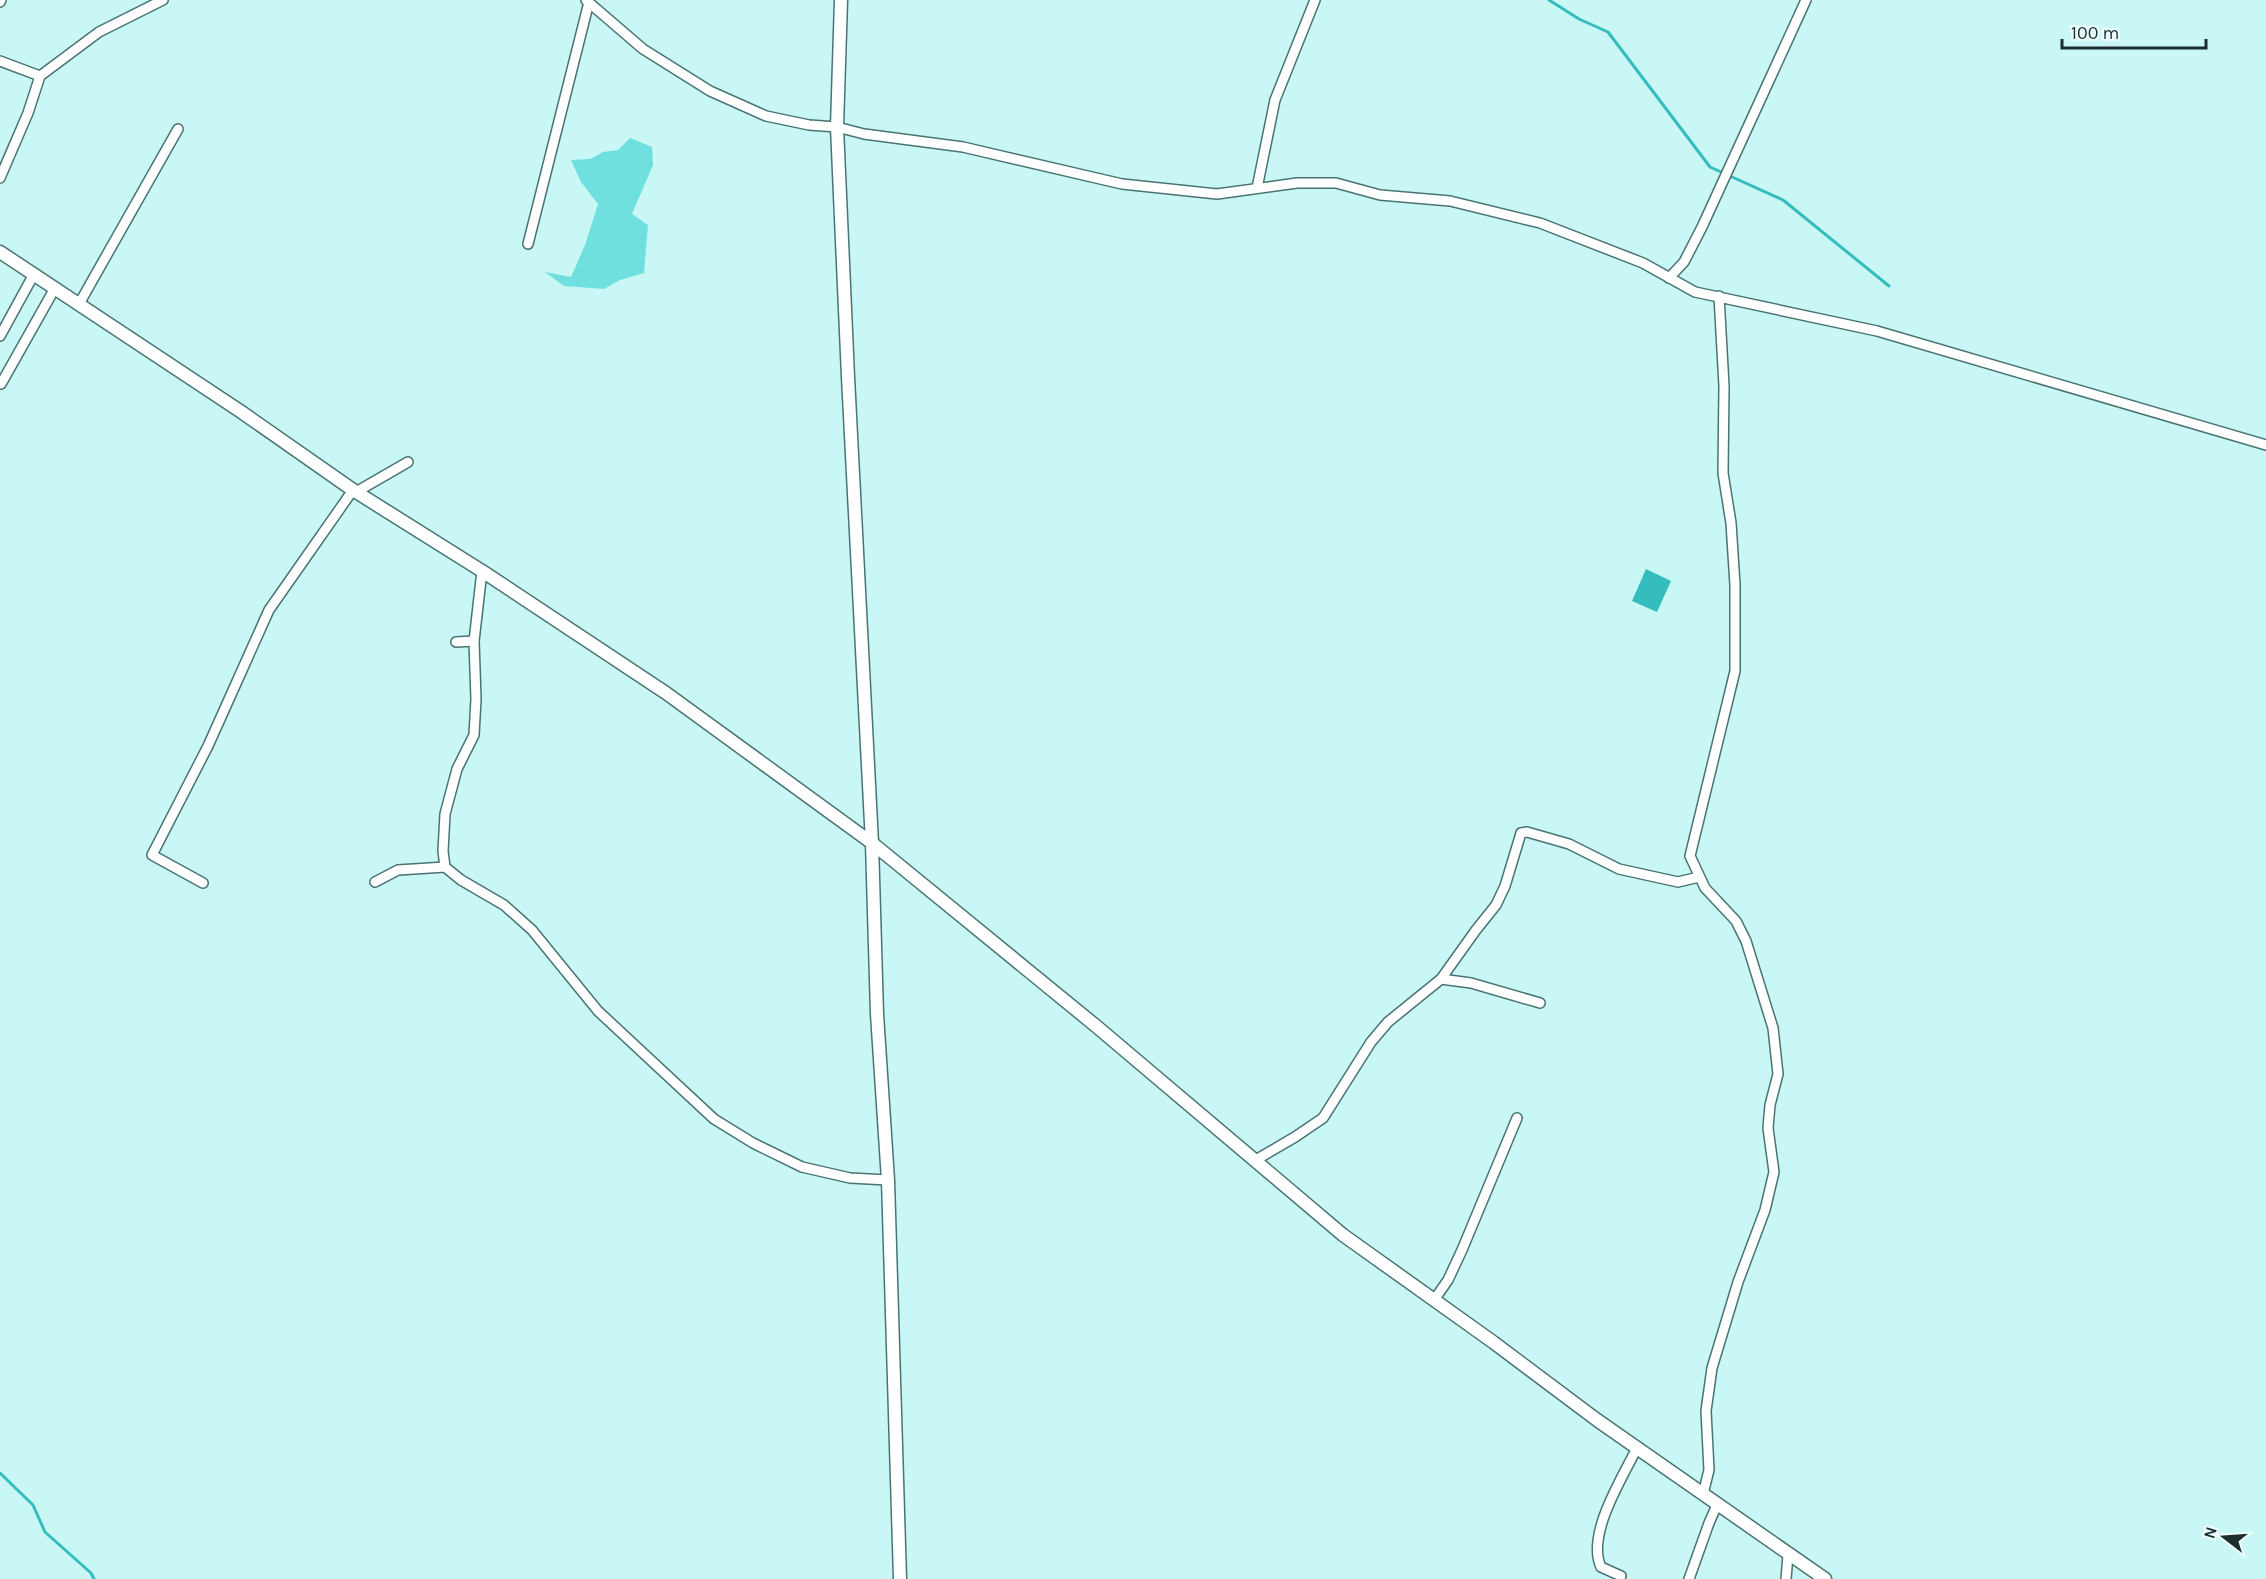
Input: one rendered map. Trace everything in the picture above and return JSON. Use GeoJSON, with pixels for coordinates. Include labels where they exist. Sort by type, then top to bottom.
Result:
{"type":"FeatureCollection","features":[{"type":"Feature","properties":{"kind":"street"},"geometry":{"type":"LineString","coordinates":[[0,178],[28,113],[40,76],[99,32],[164,0]]}},
{"type":"Feature","properties":{"kind":"street"},"geometry":{"type":"LineString","coordinates":[[841,0],[837,127],[872,843],[877,1014],[888,1180],[900,1579]]}},
{"type":"Feature","properties":{"kind":"street"},"geometry":{"type":"LineString","coordinates":[[1257,188],[1275,100],[1315,0]]}},
{"type":"Feature","properties":{"kind":"street"},"geometry":{"type":"LineString","coordinates":[[1669,278],[1684,262],[1728,174],[1806,0]]}},
{"type":"Feature","properties":{"kind":"street"},"geometry":{"type":"LineString","coordinates":[[528,244],[588,1],[643,50],[710,91],[766,116],[809,125],[837,127],[864,134],[963,147],[1122,184],[1217,194],[1297,183],[1336,183],[1380,195],[1450,201],[1540,223],[1643,263],[1695,292],[1877,331],[2266,445]]}},
{"type":"Feature","properties":{"kind":"street"},"geometry":{"type":"LineString","coordinates":[[0,61],[40,76]]}},
{"type":"Feature","properties":{"kind":"street"},"geometry":{"type":"LineString","coordinates":[[79,304],[178,129]]}},
{"type":"Feature","properties":{"kind":"street"},"geometry":{"type":"LineString","coordinates":[[0,252],[240,411],[354,491],[482,571],[666,693],[872,843],[1096,1026],[1343,1235],[1637,1448],[1825,1579]]}},
{"type":"Feature","properties":{"kind":"street"},"geometry":{"type":"LineString","coordinates":[[0,336],[34,274]]}},
{"type":"Feature","properties":{"kind":"street"},"geometry":{"type":"LineString","coordinates":[[1,384],[55,288]]}},
{"type":"Feature","properties":{"kind":"street"},"geometry":{"type":"LineString","coordinates":[[1703,1494],[1709,1470],[1706,1411],[1712,1368],[1738,1282],[1766,1210],[1774,1172],[1768,1128],[1770,1105],[1778,1074],[1773,1028],[1746,941],[1736,921],[1705,888],[1690,856],[1735,671],[1733,554],[1731,523],[1723,473],[1724,386],[1719,296]]}},
{"type":"Feature","properties":{"kind":"street"},"geometry":{"type":"LineString","coordinates":[[203,883],[152,855],[208,746],[269,610],[354,491],[408,462]]}},
{"type":"Feature","properties":{"kind":"street"},"geometry":{"type":"LineString","coordinates":[[445,867],[443,851],[445,814],[457,769],[474,735],[474,641],[482,571]]}},
{"type":"Feature","properties":{"kind":"street"},"geometry":{"type":"LineString","coordinates":[[456,642],[474,641]]}},
{"type":"Feature","properties":{"kind":"street"},"geometry":{"type":"LineString","coordinates":[[1254,1161],[1323,1118],[1371,1042],[1388,1022],[1442,979],[1496,905],[1505,886],[1521,833],[1527,832],[1569,844],[1619,869],[1678,882],[1700,877]]}},
{"type":"Feature","properties":{"kind":"street"},"geometry":{"type":"LineString","coordinates":[[375,882],[398,870],[445,867],[461,880],[504,905],[532,930],[598,1011],[714,1119],[753,1143],[802,1167],[850,1178],[888,1180]]}},
{"type":"Feature","properties":{"kind":"street"},"geometry":{"type":"LineString","coordinates":[[1442,979],[1471,983],[1540,1003]]}},
{"type":"Feature","properties":{"kind":"street"},"geometry":{"type":"LineString","coordinates":[[1434,1300],[1448,1280],[1462,1250],[1517,1118]]}},
{"type":"Feature","properties":{"kind":"street"},"geometry":{"type":"LineString","coordinates":[[1621,1576],[1601,1567],[1596,1556],[1601,1523],[1637,1448]]}},
{"type":"Feature","properties":{"kind":"street"},"geometry":{"type":"LineString","coordinates":[[1689,1579],[1717,1505]]}},
{"type":"Feature","properties":{"kind":"street"},"geometry":{"type":"LineString","coordinates":[[1786,1579],[1788,1555]]}},
{"type":"Feature","properties":{"kind":"shaded area"},"geometry":{"type":"Polygon","coordinates":[[[630,138],[652,147],[653,165],[632,214],[648,225],[644,273],[620,280],[604,289],[564,286],[545,272],[571,277],[585,245],[598,204],[581,182],[571,160],[590,159],[603,152],[618,150],[630,138]]]}},
{"type":"Feature","properties":{"kind":"shaded area"},"geometry":{"type":"Polygon","coordinates":[[[1646,569],[1671,581],[1657,612],[1632,601],[1646,569]]]}},
{"type":"Feature","properties":{"kind":"waterway"},"geometry":{"type":"LineString","coordinates":[[1549,0],[1579,19],[1608,32],[1710,167],[1783,200],[1889,286]]}},
{"type":"Feature","properties":{"kind":"waterway"},"geometry":{"type":"LineString","coordinates":[[0,1473],[33,1505],[45,1532],[91,1573],[94,1579]]}}]}
